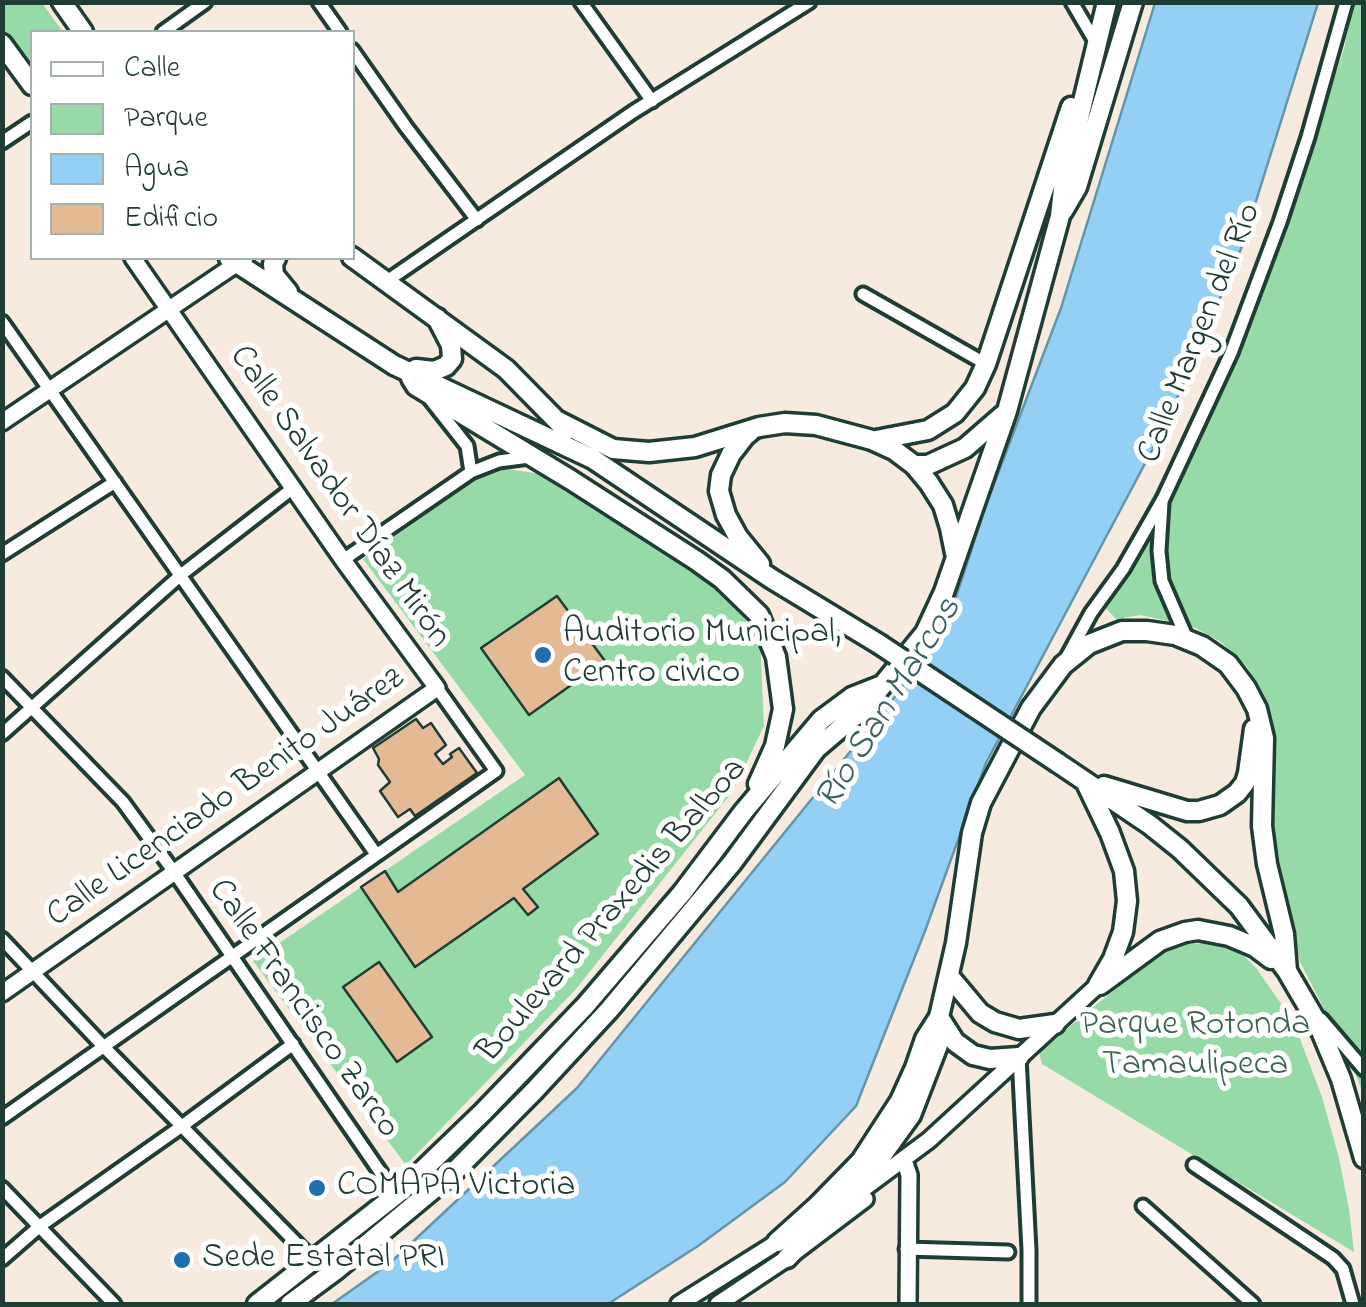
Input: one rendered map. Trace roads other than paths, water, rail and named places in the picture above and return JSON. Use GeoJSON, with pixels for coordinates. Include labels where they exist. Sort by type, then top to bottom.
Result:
{"type":"FeatureCollection","features":[{"type":"Feature","properties":{"kind":"main road"},"geometry":{"type":"LineString","coordinates":[[62,2],[83,30]]}},
{"type":"Feature","properties":{"kind":"main road","name":"Boulevard Praxedis Balboa"},"geometry":{"type":"LineString","coordinates":[[290,1304],[454,1172],[544,1080],[732,863],[816,749],[863,709],[925,634],[944,592],[1007,411],[1060,216],[1064,180],[1107,2]]}},
{"type":"Feature","properties":{"kind":"main road","name":"Boulevard Praxedis Balboa"},"geometry":{"type":"LineString","coordinates":[[1060,216],[1077,187],[1133,2]]}},
{"type":"Feature","properties":{"kind":"main road"},"geometry":{"type":"LineString","coordinates":[[2,44],[30,83]]}},
{"type":"Feature","properties":{"kind":"main road"},"geometry":{"type":"LineString","coordinates":[[872,440],[928,430],[956,413],[975,388],[1076,90],[1094,52]]}},
{"type":"Feature","properties":{"kind":"main road"},"geometry":{"type":"LineString","coordinates":[[238,260],[394,365],[589,457],[1150,825],[1239,906],[1287,971],[1307,1003],[1341,1078],[1362,1151]]}},
{"type":"Feature","properties":{"kind":"main road"},"geometry":{"type":"LineString","coordinates":[[275,260],[274,275],[294,301]]}},
{"type":"Feature","properties":{"kind":"main road"},"geometry":{"type":"LineString","coordinates":[[355,260],[506,369],[589,457]]}},
{"type":"Feature","properties":{"kind":"main road"},"geometry":{"type":"LineString","coordinates":[[411,372],[434,372],[452,358],[452,346],[437,318]]}},
{"type":"Feature","properties":{"kind":"main road"},"geometry":{"type":"LineString","coordinates":[[411,372],[416,386],[424,392],[709,570],[758,615],[776,658],[783,709],[776,746],[744,811]]}},
{"type":"Feature","properties":{"kind":"main road"},"geometry":{"type":"LineString","coordinates":[[914,465],[928,465],[965,448],[1007,411]]}},
{"type":"Feature","properties":{"kind":"main road"},"geometry":{"type":"LineString","coordinates":[[558,421],[613,449],[650,452],[695,447],[785,423],[816,425],[872,440],[914,465],[943,505],[956,559]]}},
{"type":"Feature","properties":{"kind":"main road"},"geometry":{"type":"LineString","coordinates":[[760,427],[745,436],[731,454],[721,475],[720,491],[726,516],[738,537],[772,579]]}},
{"type":"Feature","properties":{"kind":"main road"},"geometry":{"type":"LineString","coordinates":[[776,1250],[833,1210],[880,1158],[911,1115],[938,1045],[939,1017],[950,976],[972,833],[982,803],[1031,708],[1062,666],[1090,644],[1122,632],[1147,630],[1175,636],[1202,646],[1228,664],[1246,688],[1264,738],[1262,826],[1284,934],[1287,971]]}},
{"type":"Feature","properties":{"kind":"main road","name":"Boulevard Praxedis Balboa"},"geometry":{"type":"LineString","coordinates":[[257,1304],[396,1195],[483,1112],[585,1006],[682,894],[744,811],[821,720],[852,697],[885,684]]}},
{"type":"Feature","properties":{"kind":"main road"},"geometry":{"type":"LineString","coordinates":[[1084,780],[1188,811],[1200,812],[1220,805],[1245,783],[1256,709]]}},
{"type":"Feature","properties":{"kind":"main road"},"geometry":{"type":"LineString","coordinates":[[1084,780],[1124,870],[1127,901],[1123,932],[1098,986]]}},
{"type":"Feature","properties":{"kind":"main road"},"geometry":{"type":"LineString","coordinates":[[1098,986],[1160,941],[1198,930],[1246,942],[1287,971]]}},
{"type":"Feature","properties":{"kind":"main road"},"geometry":{"type":"LineString","coordinates":[[950,976],[980,1013],[995,1022],[1019,1029],[1056,1024]]}},
{"type":"Feature","properties":{"kind":"main road"},"geometry":{"type":"LineString","coordinates":[[939,1017],[954,1042],[973,1054],[990,1060],[1020,1057]]}},
{"type":"Feature","properties":{"kind":"main road"},"geometry":{"type":"LineString","coordinates":[[776,1250],[861,1161],[900,1101],[925,1039],[939,1017]]}},
{"type":"Feature","properties":{"kind":"main road"},"geometry":{"type":"LineString","coordinates":[[528,1065],[544,1080]]}},
{"type":"Feature","properties":{"kind":"street"},"geometry":{"type":"LineString","coordinates":[[581,2],[652,101]]}},
{"type":"Feature","properties":{"kind":"street"},"geometry":{"type":"LineString","coordinates":[[387,281],[652,101],[810,2]]}},
{"type":"Feature","properties":{"kind":"street"},"geometry":{"type":"LineString","coordinates":[[1072,2],[1094,52]]}},
{"type":"Feature","properties":{"kind":"street","name":"Calle Margen del Río"},"geometry":{"type":"LineString","coordinates":[[1062,666],[1163,499],[1231,353],[1308,137],[1346,2]]}},
{"type":"Feature","properties":{"kind":"street"},"geometry":{"type":"LineString","coordinates":[[165,30],[201,4]]}},
{"type":"Feature","properties":{"kind":"street"},"geometry":{"type":"LineString","coordinates":[[325,5],[339,30]]}},
{"type":"Feature","properties":{"kind":"street"},"geometry":{"type":"LineString","coordinates":[[355,54],[476,220]]}},
{"type":"Feature","properties":{"kind":"street"},"geometry":{"type":"LineString","coordinates":[[2,142],[30,123]]}},
{"type":"Feature","properties":{"kind":"street","name":"Calle Salvador Díaz Mirón"},"geometry":{"type":"LineString","coordinates":[[134,260],[496,771],[376,854]]}},
{"type":"Feature","properties":{"kind":"street"},"geometry":{"type":"LineString","coordinates":[[2,422],[236,260]]}},
{"type":"Feature","properties":{"kind":"street"},"geometry":{"type":"LineString","coordinates":[[863,294],[986,364]]}},
{"type":"Feature","properties":{"kind":"street"},"geometry":{"type":"LineString","coordinates":[[2,322],[376,854],[2,1118]]}},
{"type":"Feature","properties":{"kind":"street"},"geometry":{"type":"LineString","coordinates":[[424,392],[467,446],[471,472]]}},
{"type":"Feature","properties":{"kind":"street"},"geometry":{"type":"LineString","coordinates":[[343,560],[471,472],[499,461],[532,456]]}},
{"type":"Feature","properties":{"kind":"street"},"geometry":{"type":"LineString","coordinates":[[2,554],[114,482]]}},
{"type":"Feature","properties":{"kind":"street"},"geometry":{"type":"LineString","coordinates":[[2,734],[182,574],[293,488]]}},
{"type":"Feature","properties":{"kind":"street"},"geometry":{"type":"LineString","coordinates":[[1163,499],[1158,551],[1162,581],[1188,640]]}},
{"type":"Feature","properties":{"kind":"street","name":"Calle Francisco Zarco"},"geometry":{"type":"LineString","coordinates":[[2,677],[122,802],[396,1195]]}},
{"type":"Feature","properties":{"kind":"street","name":"Calle Licenciado Benito Juárez"},"geometry":{"type":"LineString","coordinates":[[2,993],[438,688]]}},
{"type":"Feature","properties":{"kind":"street"},"geometry":{"type":"LineString","coordinates":[[2,939],[314,1261]]}},
{"type":"Feature","properties":{"kind":"street"},"geometry":{"type":"LineString","coordinates":[[679,1304],[841,1219],[1098,986]]}},
{"type":"Feature","properties":{"kind":"street"},"geometry":{"type":"LineString","coordinates":[[1307,1003],[1364,1069]]}},
{"type":"Feature","properties":{"kind":"street"},"geometry":{"type":"LineString","coordinates":[[2,1259],[40,1226],[293,1044]]}},
{"type":"Feature","properties":{"kind":"street"},"geometry":{"type":"LineString","coordinates":[[1020,1057],[1028,1304]]}},
{"type":"Feature","properties":{"kind":"street"},"geometry":{"type":"LineString","coordinates":[[833,1210],[905,1163]]}},
{"type":"Feature","properties":{"kind":"street"},"geometry":{"type":"LineString","coordinates":[[905,1163],[908,1304]]}},
{"type":"Feature","properties":{"kind":"street"},"geometry":{"type":"LineString","coordinates":[[1194,1165],[1333,1258],[1343,1269],[1352,1304]]}},
{"type":"Feature","properties":{"kind":"street"},"geometry":{"type":"LineString","coordinates":[[2,1188],[114,1304]]}},
{"type":"Feature","properties":{"kind":"street"},"geometry":{"type":"LineString","coordinates":[[1144,1206],[1253,1304]]}},
{"type":"Feature","properties":{"kind":"street"},"geometry":{"type":"LineString","coordinates":[[906,1249],[1008,1252]]}},
{"type":"Feature","properties":{"kind":"street"},"geometry":{"type":"LineString","coordinates":[[718,1304],[770,1269],[776,1250]]}},
{"type":"Feature","properties":{"kind":"water","name":"Río San Marcos"},"geometry":{"type":"Polygon","coordinates":[[[1155,3],[1318,3],[1241,249],[1166,424],[986,763],[856,1106],[785,1182],[698,1246],[608,1304],[332,1304],[390,1263],[577,1088],[897,694],[952,609],[986,505],[1061,308],[1155,3]]]}},
{"type":"Feature","properties":{"kind":"place","name":"Auditorio Municipal, Centro civico"},"geometry":{"type":"Point","coordinates":[543,655]}},
{"type":"Feature","properties":{"kind":"place","name":"COMAPA Victoria"},"geometry":{"type":"Point","coordinates":[317,1188]}},
{"type":"Feature","properties":{"kind":"place","name":"Sede Estatal PRI"},"geometry":{"type":"Point","coordinates":[182,1260]}},
{"type":"Feature","properties":{"kind":"park label","name":"Parque Rotonda Tamaulipeca"},"geometry":{"type":"Point","coordinates":[1195,1047]}}]}
